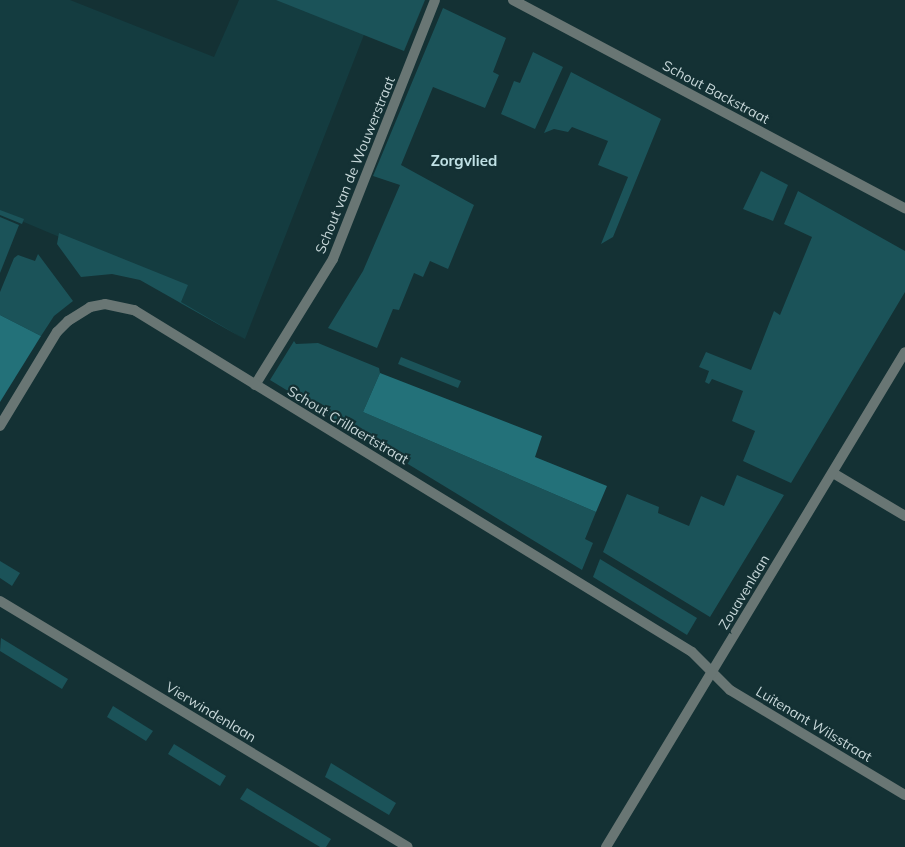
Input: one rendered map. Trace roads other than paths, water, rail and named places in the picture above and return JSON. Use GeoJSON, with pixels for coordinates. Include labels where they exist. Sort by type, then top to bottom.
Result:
{"type":"FeatureCollection","features":[{"type":"Feature","properties":{"kind":"street","name":"Schout van de Wouwerstraat"},"geometry":{"type":"LineString","coordinates":[[255,385],[333,259],[435,0]]}},
{"type":"Feature","properties":{"kind":"street","name":"Schout Backstraat"},"geometry":{"type":"LineString","coordinates":[[513,0],[905,208]]}},
{"type":"Feature","properties":{"kind":"street","name":"Schout Crillaertstraat"},"geometry":{"type":"LineString","coordinates":[[0,426],[57,332],[76,314],[105,304],[134,310],[692,652],[712,672]]}},
{"type":"Feature","properties":{"kind":"street","name":"Zouavenlaan"},"geometry":{"type":"LineString","coordinates":[[606,847],[905,352]]}},
{"type":"Feature","properties":{"kind":"street"},"geometry":{"type":"LineString","coordinates":[[833,473],[905,516]]}},
{"type":"Feature","properties":{"kind":"street","name":"Vierwindenlaan"},"geometry":{"type":"LineString","coordinates":[[0,601],[407,847]]}},
{"type":"Feature","properties":{"kind":"street","name":"Luitenant Wilsstraat"},"geometry":{"type":"LineString","coordinates":[[712,672],[730,690],[905,795]]}},
{"type":"Feature","properties":{"kind":"district","name":"Zorgvlied"},"geometry":{"type":"Point","coordinates":[464,161]}}]}
